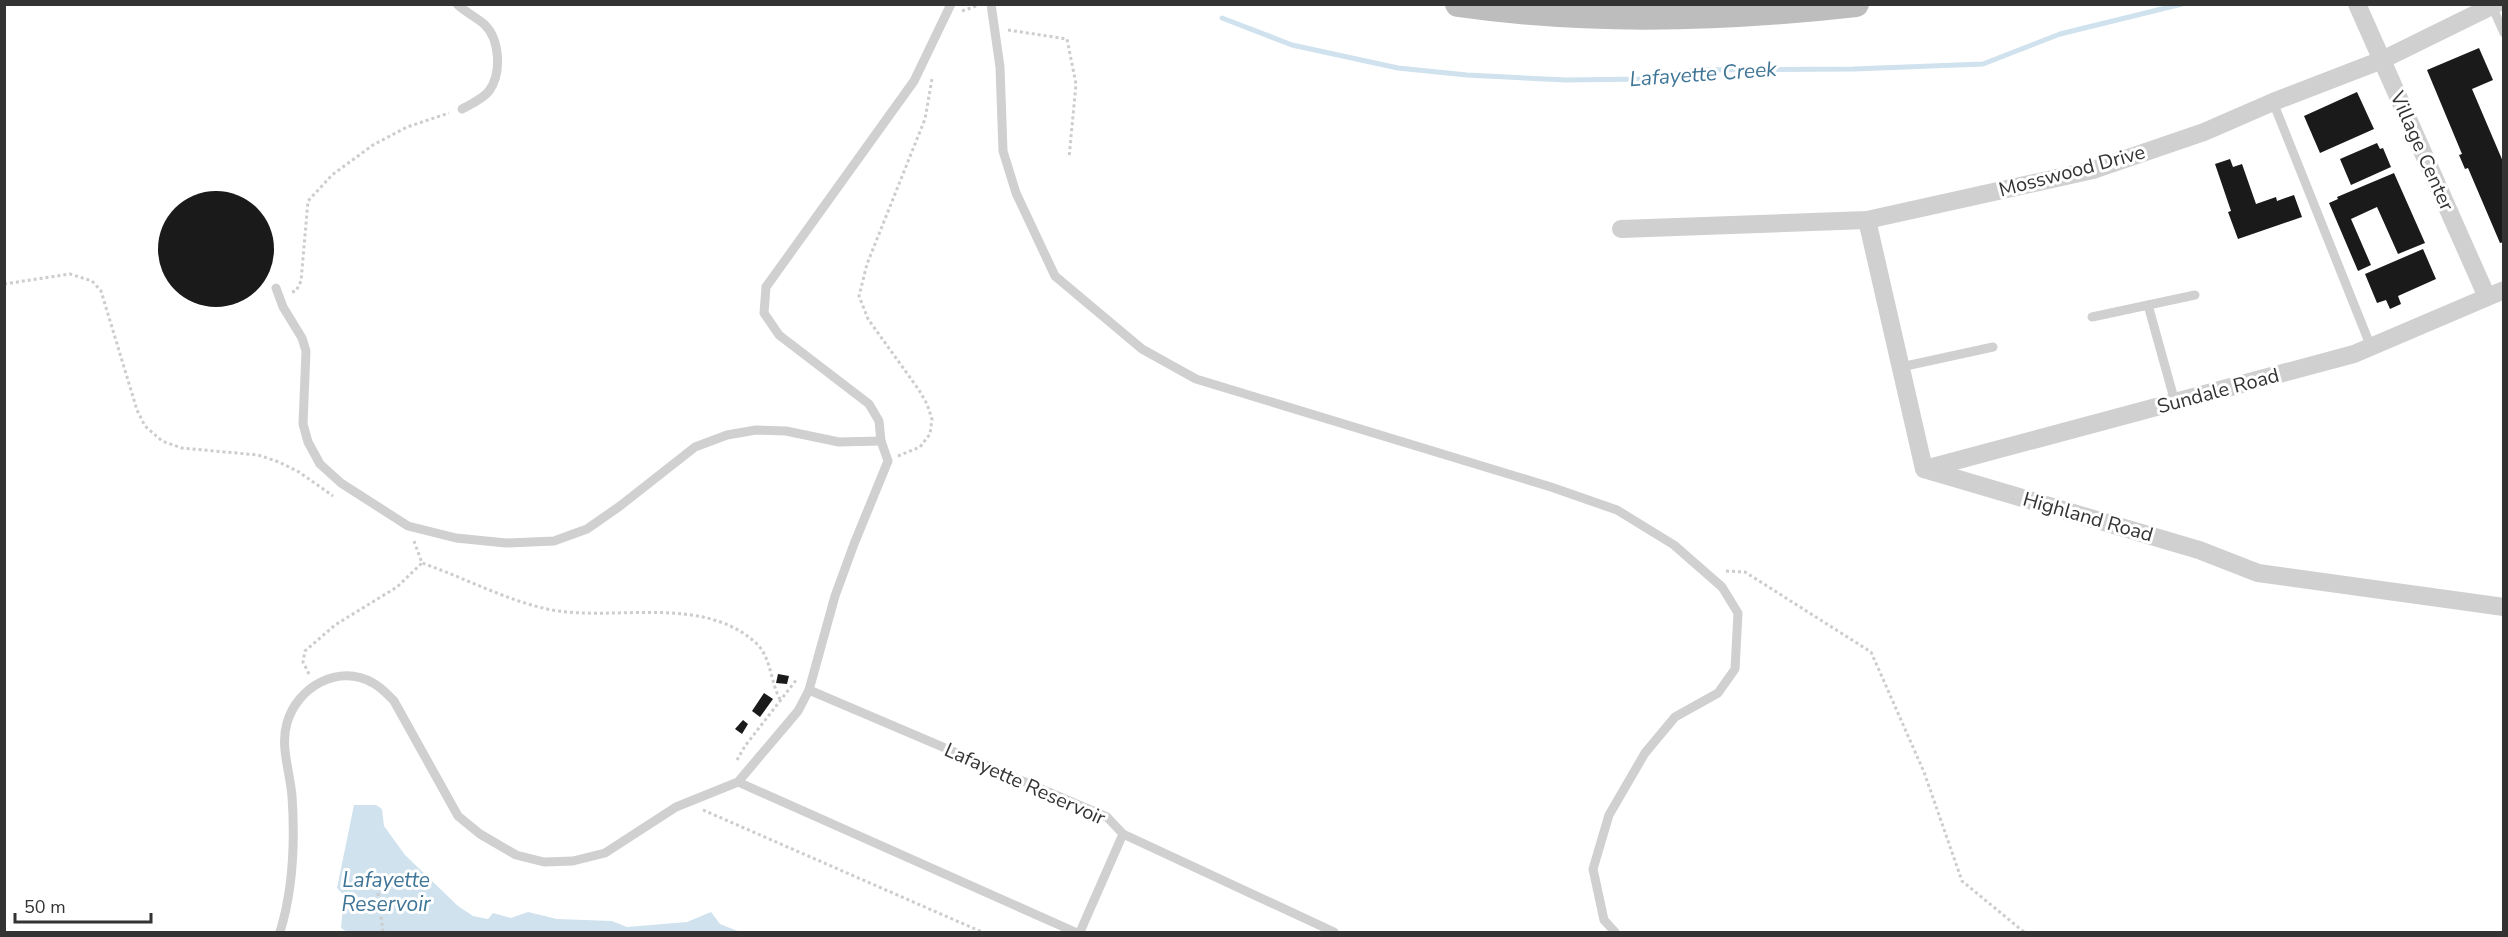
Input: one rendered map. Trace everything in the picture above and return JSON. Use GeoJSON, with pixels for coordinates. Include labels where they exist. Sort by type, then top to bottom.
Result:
{"type":"FeatureCollection","features":[{"type":"Feature","properties":{"kind":"main road"},"geometry":{"type":"LineString","coordinates":[[1458,4],[1519,13],[1645,18],[1794,11],[1856,4]]}},
{"type":"Feature","properties":{"kind":"street","name":"Village Center"},"geometry":{"type":"LineString","coordinates":[[2357,4],[2495,294]]}},
{"type":"Feature","properties":{"kind":"street","name":"Mosswood Drive"},"geometry":{"type":"LineString","coordinates":[[1621,230],[1867,220],[2093,170],[2204,132],[2273,102],[2382,60],[2494,5]]}},
{"type":"Feature","properties":{"kind":"street"},"geometry":{"type":"LineString","coordinates":[[1867,220],[1924,469]]}},
{"type":"Feature","properties":{"kind":"street","name":"Sundale Road"},"geometry":{"type":"LineString","coordinates":[[1924,469],[2354,354],[2495,294]]}},
{"type":"Feature","properties":{"kind":"street","name":"Highland Road"},"geometry":{"type":"LineString","coordinates":[[1924,469],[2205,552],[2258,573],[2504,607]]}},
{"type":"Feature","properties":{"kind":"lane"},"geometry":{"type":"LineString","coordinates":[[457,4],[484,25],[497,47],[497,69],[490,90],[462,109]]}},
{"type":"Feature","properties":{"kind":"lane"},"geometry":{"type":"LineString","coordinates":[[280,933],[290,872],[293,820],[285,740],[286,724],[292,711],[310,688],[322,680],[348,675],[372,682],[382,689],[394,701],[458,816],[497,846],[516,855],[544,862],[573,861],[605,853],[676,807],[738,782],[798,711],[809,690],[836,596],[854,544],[888,460],[881,441],[879,421],[869,404],[779,335],[764,313],[766,287],[914,81],[951,4]]}},
{"type":"Feature","properties":{"kind":"lane"},"geometry":{"type":"LineString","coordinates":[[991,4],[1000,67],[1002,151],[1016,193],[1039,246],[1055,276],[1142,349],[1196,379],[1551,487],[1617,510],[1674,545],[1722,587],[1738,613],[1735,669],[1718,693],[1675,717],[1645,753],[1609,815],[1593,869],[1604,920],[1614,933]]}},
{"type":"Feature","properties":{"kind":"lane"},"geometry":{"type":"LineString","coordinates":[[2494,5],[2504,33]]}},
{"type":"Feature","properties":{"kind":"lane"},"geometry":{"type":"LineString","coordinates":[[2273,102],[2371,347]]}},
{"type":"Feature","properties":{"kind":"lane"},"geometry":{"type":"LineString","coordinates":[[277,292],[302,338],[306,351],[303,424],[308,442],[320,464],[352,491],[408,526],[446,536],[506,543],[554,541],[587,529],[695,447],[727,435],[756,430],[786,431],[839,442],[881,441]]}},
{"type":"Feature","properties":{"kind":"lane"},"geometry":{"type":"LineString","coordinates":[[2092,316],[2194,295]]}},
{"type":"Feature","properties":{"kind":"lane"},"geometry":{"type":"LineString","coordinates":[[2148,305],[2175,402]]}},
{"type":"Feature","properties":{"kind":"lane"},"geometry":{"type":"LineString","coordinates":[[1901,367],[1993,347]]}},
{"type":"Feature","properties":{"kind":"lane","name":"Lafayette Reservoir"},"geometry":{"type":"LineString","coordinates":[[809,690],[1107,817],[1123,834],[1334,933]]}},
{"type":"Feature","properties":{"kind":"lane"},"geometry":{"type":"LineString","coordinates":[[738,782],[1075,933]]}},
{"type":"Feature","properties":{"kind":"lane"},"geometry":{"type":"LineString","coordinates":[[1080,933],[1123,834]]}},
{"type":"Feature","properties":{"kind":"path"},"geometry":{"type":"LineString","coordinates":[[995,28],[1067,39],[1076,84],[1069,158]]}},
{"type":"Feature","properties":{"kind":"path"},"geometry":{"type":"LineString","coordinates":[[277,292],[296,291],[301,281],[308,201],[332,175],[373,145],[407,127],[462,109]]}},
{"type":"Feature","properties":{"kind":"path"},"geometry":{"type":"LineString","coordinates":[[310,688],[310,675],[303,662],[305,651],[335,625],[397,587],[422,563]]}},
{"type":"Feature","properties":{"kind":"path"},"geometry":{"type":"LineString","coordinates":[[1703,570],[1745,572],[1871,652],[1924,772],[1962,881],[2024,933]]}},
{"type":"Feature","properties":{"kind":"path"},"geometry":{"type":"LineString","coordinates":[[378,893],[383,933]]}},
{"type":"Feature","properties":{"kind":"water","name":"Lafayette Reservoir"},"geometry":{"type":"Polygon","coordinates":[[[354,805],[376,805],[382,809],[384,826],[405,855],[458,906],[473,916],[488,919],[493,913],[511,918],[528,912],[557,919],[612,921],[627,927],[687,922],[711,912],[720,924],[740,932],[347,932],[341,928],[344,895],[337,888],[354,805]]]}},
{"type":"Feature","properties":{"kind":"building"},"geometry":{"type":"Polygon","coordinates":[[[2479,48],[2493,80],[2472,89],[2504,164],[2504,242],[2500,243],[2468,168],[2465,169],[2459,155],[2462,154],[2427,70],[2479,48]]]}},
{"type":"Feature","properties":{"kind":"building"},"geometry":{"type":"Polygon","coordinates":[[[2357,92],[2374,129],[2320,153],[2304,116],[2357,92]]]}},
{"type":"Feature","properties":{"kind":"building"},"geometry":{"type":"Polygon","coordinates":[[[2377,143],[2380,149],[2383,148],[2391,167],[2351,185],[2340,159],[2377,143]]]}},
{"type":"Feature","properties":{"kind":"building"},"geometry":{"type":"Polygon","coordinates":[[[2230,159],[2233,167],[2242,164],[2256,204],[2276,197],[2277,201],[2294,195],[2302,217],[2238,239],[2215,164],[2230,159]]]}},
{"type":"Feature","properties":{"kind":"building"},"geometry":{"type":"Polygon","coordinates":[[[2394,173],[2425,243],[2398,254],[2377,207],[2351,219],[2371,265],[2358,271],[2329,203],[2338,199],[2337,197],[2394,173]]]}},
{"type":"Feature","properties":{"kind":"building"},"geometry":{"type":"Polygon","coordinates":[[[216,191],[238,196],[257,208],[269,227],[274,249],[269,271],[257,290],[238,302],[216,307],[194,302],[175,290],[163,271],[158,249],[163,227],[175,208],[194,196],[216,191]]]}},
{"type":"Feature","properties":{"kind":"building"},"geometry":{"type":"Polygon","coordinates":[[[2423,249],[2436,279],[2398,296],[2401,304],[2390,309],[2386,300],[2377,303],[2365,274],[2423,249]]]}},
{"type":"Feature","properties":{"kind":"building"},"geometry":{"type":"Polygon","coordinates":[[[778,674],[789,676],[787,684],[776,683],[778,674]]]}},
{"type":"Feature","properties":{"kind":"building"},"geometry":{"type":"Polygon","coordinates":[[[764,693],[773,699],[760,717],[752,711],[764,693]]]}},
{"type":"Feature","properties":{"kind":"building"},"geometry":{"type":"Polygon","coordinates":[[[743,720],[748,724],[742,734],[735,729],[743,720]]]}},
{"type":"Feature","properties":{"kind":"waterway","name":"Lafayette Creek"},"geometry":{"type":"LineString","coordinates":[[1222,18],[1292,45],[1398,68],[1467,75],[1566,80],[1643,79],[1697,70],[1854,69],[1983,64],[2060,34],[2182,4]]}}]}
